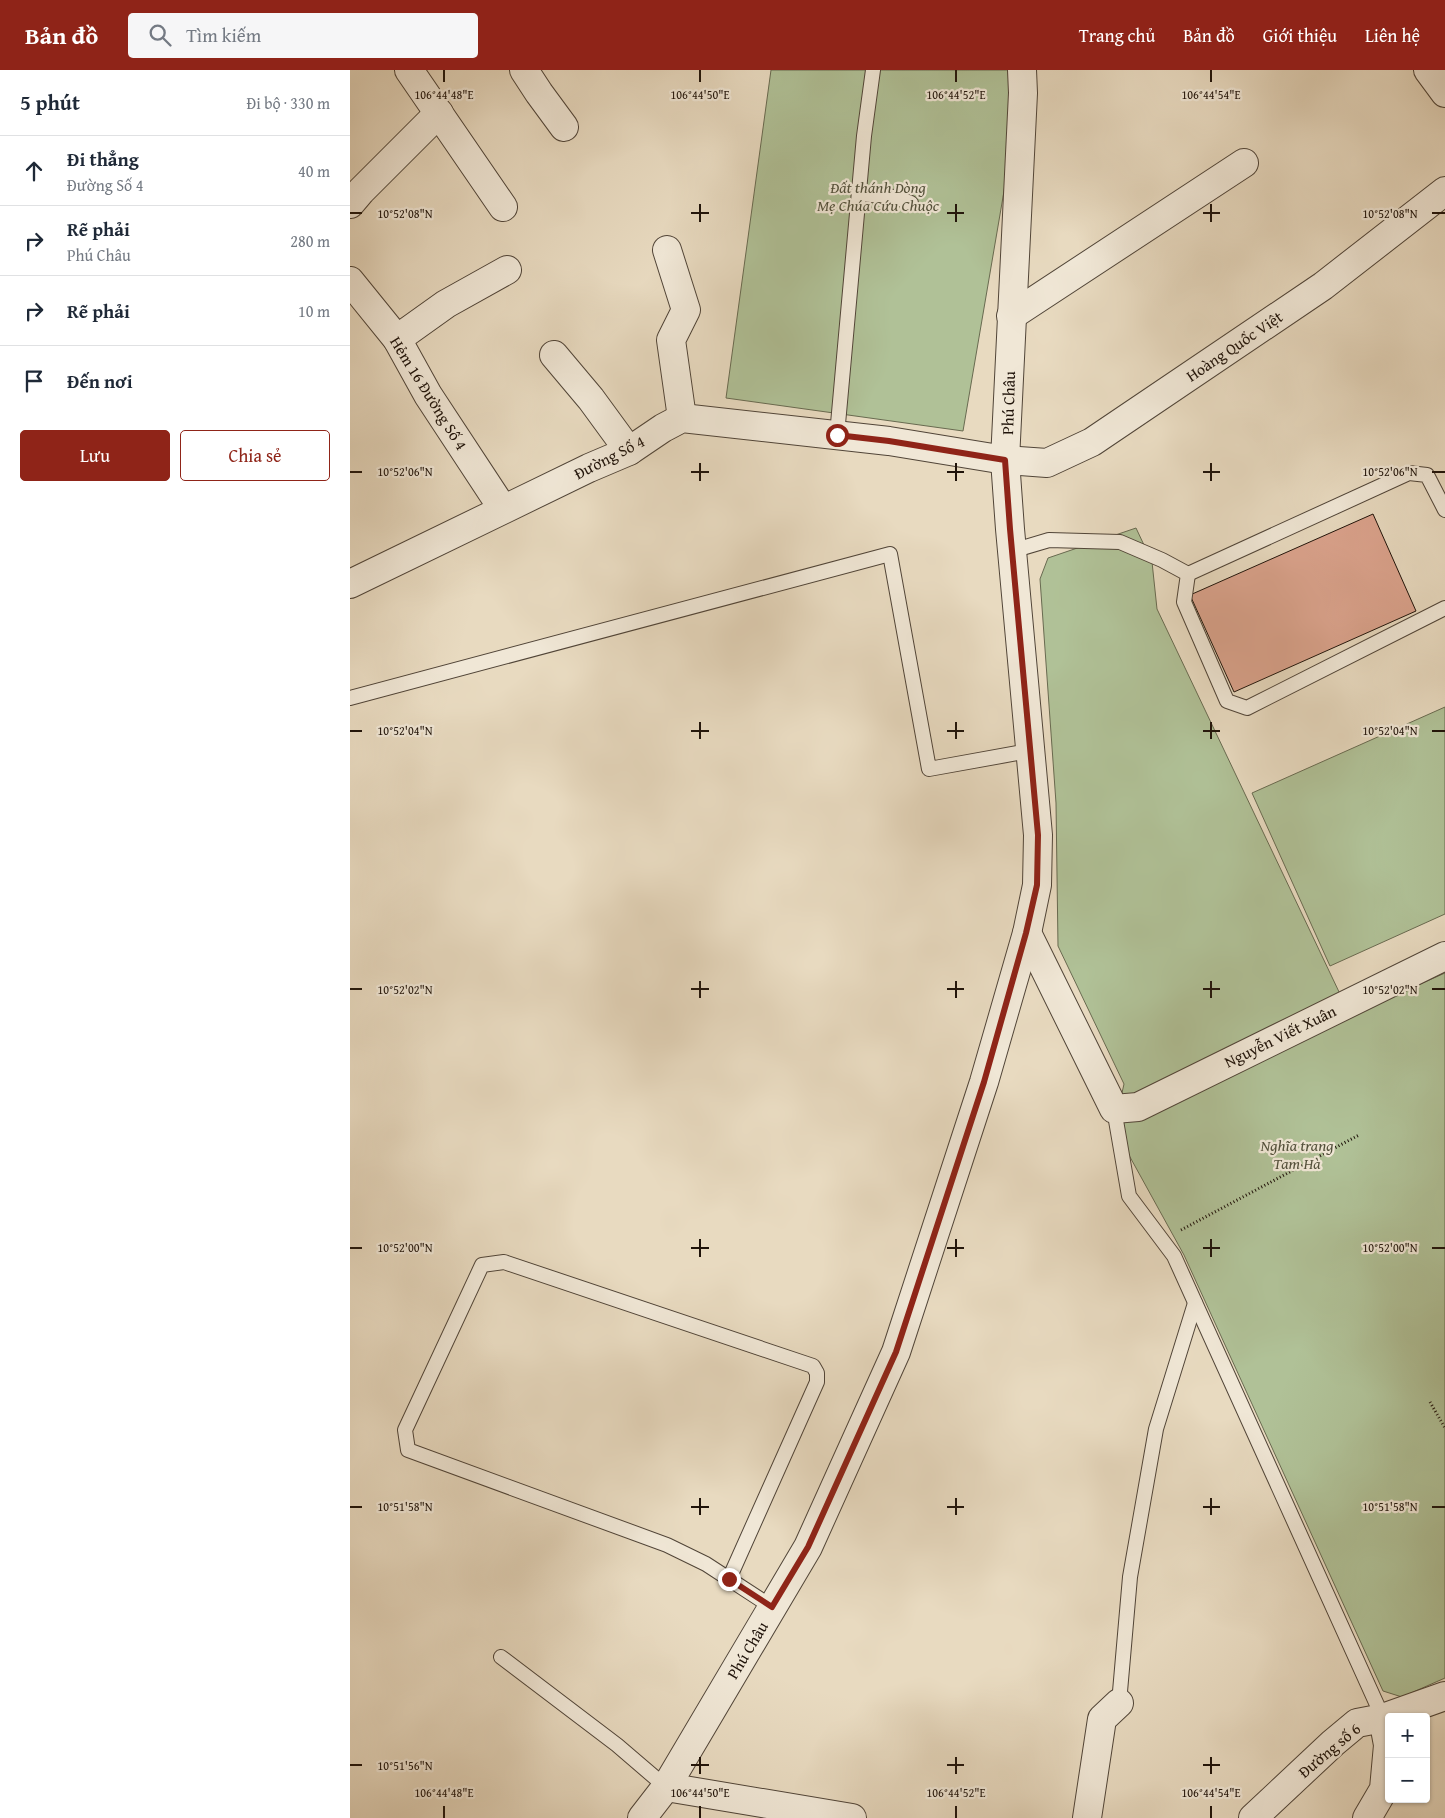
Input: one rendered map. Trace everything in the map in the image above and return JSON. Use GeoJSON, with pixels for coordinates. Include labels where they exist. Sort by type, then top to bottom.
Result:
{"type":"FeatureCollection","features":[{"type":"Feature","properties":{"kind":"street"},"geometry":{"type":"LineString","coordinates":[[409,70],[503,207]]}},
{"type":"Feature","properties":{"kind":"street"},"geometry":{"type":"LineString","coordinates":[[524,70],[564,126]]}},
{"type":"Feature","properties":{"kind":"street"},"geometry":{"type":"LineString","coordinates":[[1428,70],[1445,93]]}},
{"type":"Feature","properties":{"kind":"street","name":"Phú Châu"},"geometry":{"type":"LineString","coordinates":[[642,1818],[666,1787],[808,1547],[896,1352],[984,1082],[1026,933],[1037,885],[1038,835],[1029,751],[1005,460],[1025,71]]}},
{"type":"Feature","properties":{"kind":"street"},"geometry":{"type":"LineString","coordinates":[[350,204],[439,113]]}},
{"type":"Feature","properties":{"kind":"street"},"geometry":{"type":"LineString","coordinates":[[1011,316],[1244,163]]}},
{"type":"Feature","properties":{"kind":"street","name":"Hoàng Quốc Việt"},"geometry":{"type":"LineString","coordinates":[[1005,460],[1047,463],[1092,442],[1323,286],[1445,190]]}},
{"type":"Feature","properties":{"kind":"street"},"geometry":{"type":"LineString","coordinates":[[667,250],[686,310],[671,340],[682,418],[889,441],[1005,460]]}},
{"type":"Feature","properties":{"kind":"street"},"geometry":{"type":"LineString","coordinates":[[397,339],[446,304],[507,270]]}},
{"type":"Feature","properties":{"kind":"street","name":"Hẻm 16 Đường Số 4"},"geometry":{"type":"LineString","coordinates":[[350,281],[397,339],[428,395],[503,509]]}},
{"type":"Feature","properties":{"kind":"street"},"geometry":{"type":"LineString","coordinates":[[554,355],[591,399],[629,451]]}},
{"type":"Feature","properties":{"kind":"street","name":"Đường Số 4"},"geometry":{"type":"LineString","coordinates":[[350,584],[589,468],[629,451],[663,428],[682,418]]}},
{"type":"Feature","properties":{"kind":"street"},"geometry":{"type":"LineString","coordinates":[[1026,933],[1114,1109]]}},
{"type":"Feature","properties":{"kind":"street","name":"Nguyễn Viết Xuân"},"geometry":{"type":"LineString","coordinates":[[1114,1109],[1138,1107],[1445,956]]}},
{"type":"Feature","properties":{"kind":"street","name":"Đường số 6"},"geometry":{"type":"LineString","coordinates":[[1253,1818],[1357,1723],[1383,1718],[1445,1696]]}},
{"type":"Feature","properties":{"kind":"street"},"geometry":{"type":"LineString","coordinates":[[1087,1818],[1102,1719],[1119,1703]]}},
{"type":"Feature","properties":{"kind":"street"},"geometry":{"type":"LineString","coordinates":[[1367,1818],[1384,1789],[1388,1745],[1383,1718]]}},
{"type":"Feature","properties":{"kind":"street"},"geometry":{"type":"LineString","coordinates":[[666,1787],[852,1818]]}},
{"type":"Feature","properties":{"kind":"lane"},"geometry":{"type":"LineString","coordinates":[[837,435],[864,136],[873,70]]}},
{"type":"Feature","properties":{"kind":"lane"},"geometry":{"type":"LineString","coordinates":[[859,194],[895,197],[911,203]]}},
{"type":"Feature","properties":{"kind":"lane"},"geometry":{"type":"LineString","coordinates":[[1188,574],[1408,472],[1427,475],[1445,510]]}},
{"type":"Feature","properties":{"kind":"lane"},"geometry":{"type":"LineString","coordinates":[[1012,551],[1049,540],[1120,542],[1162,560],[1188,574]]}},
{"type":"Feature","properties":{"kind":"lane"},"geometry":{"type":"LineString","coordinates":[[350,698],[890,554],[929,769],[1029,751]]}},
{"type":"Feature","properties":{"kind":"lane"},"geometry":{"type":"LineString","coordinates":[[1188,574],[1184,602],[1227,701],[1246,708],[1445,608]]}},
{"type":"Feature","properties":{"kind":"lane"},"geometry":{"type":"LineString","coordinates":[[1114,1109],[1129,1196],[1174,1256],[1383,1718]]}},
{"type":"Feature","properties":{"kind":"lane"},"geometry":{"type":"LineString","coordinates":[[729,1579],[817,1382],[817,1373],[814,1366],[504,1262],[482,1266],[405,1430],[408,1450],[667,1545],[706,1564],[729,1579],[772,1607]]}},
{"type":"Feature","properties":{"kind":"lane"},"geometry":{"type":"LineString","coordinates":[[1119,1703],[1130,1577],[1156,1429],[1196,1303]]}},
{"type":"Feature","properties":{"kind":"lane"},"geometry":{"type":"LineString","coordinates":[[501,1657],[617,1745],[666,1787]]}},
{"type":"Feature","properties":{"kind":"path"},"geometry":{"type":"LineString","coordinates":[[1162,1240],[1359,1135]]}},
{"type":"Feature","properties":{"kind":"path"},"geometry":{"type":"LineString","coordinates":[[1430,1402],[1445,1428]]}},
{"type":"Feature","properties":{"kind":"green space","name":"Đất thánh Dòng Mẹ Chúa Cứu Chuộc"},"geometry":{"type":"Polygon","coordinates":[[[771,70],[1010,70],[1023,80],[963,431],[726,398],[771,70]]]}},
{"type":"Feature","properties":{"kind":"green space","name":"Nghĩa trang Tam Hà"},"geometry":{"type":"Polygon","coordinates":[[[1136,528],[1152,562],[1157,609],[1350,1015],[1445,973],[1445,1678],[1402,1697],[1383,1691],[1184,1255],[1114,1128],[1124,1084],[1058,946],[1056,803],[1040,579],[1048,558],[1136,528]]]}},
{"type":"Feature","properties":{"kind":"green space"},"geometry":{"type":"Polygon","coordinates":[[[1445,707],[1445,914],[1330,966],[1252,793],[1445,707]]]}},
{"type":"Feature","properties":{"kind":"building"},"geometry":{"type":"Polygon","coordinates":[[[1373,514],[1416,611],[1234,692],[1190,595],[1373,514]]]}},
{"type":"Feature","properties":{"kind":"route"},"geometry":{"type":"LineString","coordinates":[[729,1579],[772,1607],[808,1547],[896,1352],[984,1082],[1026,933],[1037,885],[1038,835],[1029,751],[1005,460],[889,441],[837,435]]}}]}
